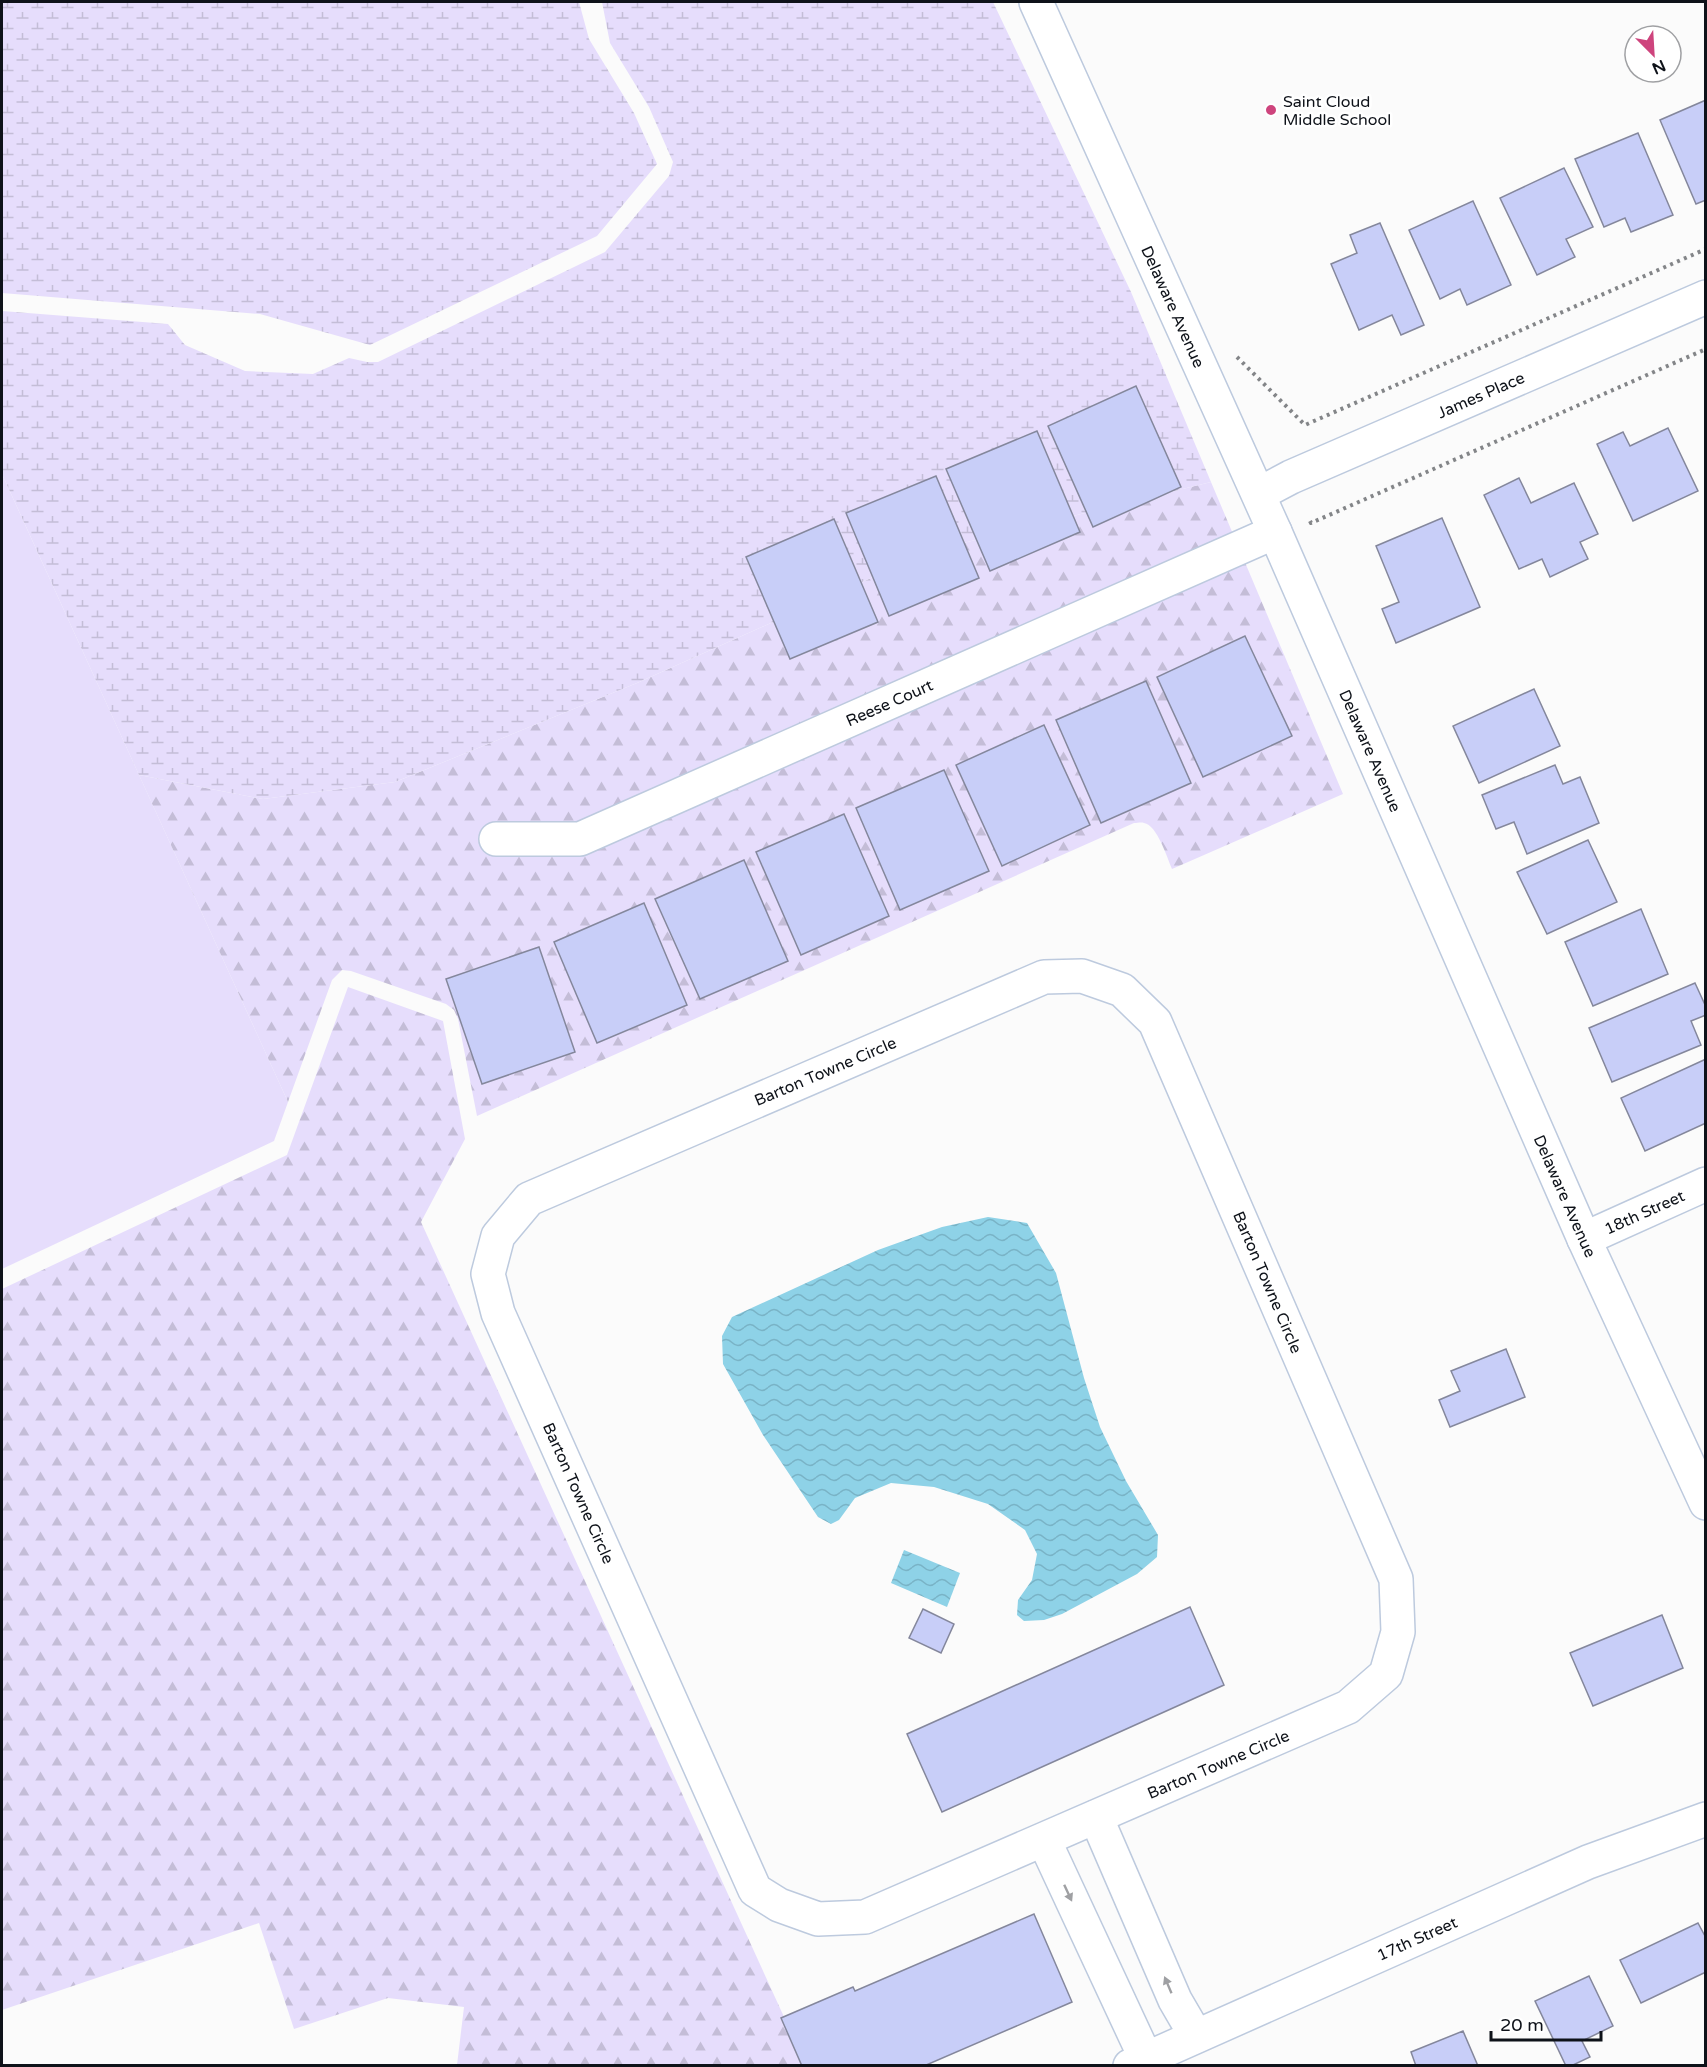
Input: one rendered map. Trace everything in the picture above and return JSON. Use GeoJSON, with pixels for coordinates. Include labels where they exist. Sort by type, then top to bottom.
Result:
{"type":"FeatureCollection","features":[{"type":"Feature","properties":{"kind":"street","name":"Delaware Avenue"},"geometry":{"type":"LineString","coordinates":[[1035,2],[1275,531],[1584,1239],[1706,1503]]}},
{"type":"Feature","properties":{"kind":"street","name":"James Place"},"geometry":{"type":"LineString","coordinates":[[1258,494],[1291,477],[1706,297]]}},
{"type":"Feature","properties":{"kind":"street","name":"Reese Court"},"geometry":{"type":"LineString","coordinates":[[496,838],[580,839],[1275,531]]}},
{"type":"Feature","properties":{"kind":"street","name":"Barton Towne Circle"},"geometry":{"type":"LineString","coordinates":[[1082,976],[1122,990],[1155,1022],[1396,1579],[1398,1632],[1386,1674],[1348,1707],[1096,1817],[865,1917],[818,1919],[779,1905],[755,1890],[498,1313],[488,1274],[498,1236],[529,1199],[1044,977],[1082,976]]}},
{"type":"Feature","properties":{"kind":"street","name":"18th Street"},"geometry":{"type":"LineString","coordinates":[[1584,1239],[1706,1184]]}},
{"type":"Feature","properties":{"kind":"street"},"geometry":{"type":"LineString","coordinates":[[1096,1817],[1175,2000],[1196,2036]]}},
{"type":"Feature","properties":{"kind":"street","name":"17th Street"},"geometry":{"type":"LineString","coordinates":[[1152,2060],[1196,2036],[1588,1862],[1706,1819]]}},
{"type":"Feature","properties":{"kind":"street"},"geometry":{"type":"LineString","coordinates":[[1044,1840],[1152,2060]]}},
{"type":"Feature","properties":{"kind":"path"},"geometry":{"type":"LineString","coordinates":[[1232,352],[1305,425],[1706,249]]}},
{"type":"Feature","properties":{"kind":"green space"},"geometry":{"type":"Polygon","coordinates":[[[2,2],[579,2],[589,39],[634,113],[657,164],[597,236],[370,345],[260,314],[2,293],[2,2]]]}},
{"type":"Feature","properties":{"kind":"green space"},"geometry":{"type":"Polygon","coordinates":[[[602,2],[993,2],[1131,292],[1211,482],[931,551],[637,683],[395,782],[263,799],[139,775],[2,474],[2,311],[168,324],[185,345],[245,371],[313,374],[349,358],[378,362],[605,252],[669,176],[673,162],[649,107],[610,43],[602,2]]]}},
{"type":"Feature","properties":{"kind":"green space"},"geometry":{"type":"Polygon","coordinates":[[[2,474],[288,1102],[274,1141],[2,1269],[2,474]]]}},
{"type":"Feature","properties":{"kind":"green space"},"geometry":{"type":"Polygon","coordinates":[[[1211,482],[1343,794],[1172,869],[1153,829],[1144,823],[1134,823],[477,1116],[458,1019],[454,1010],[446,1004],[351,971],[342,970],[332,980],[288,1102],[139,775],[263,799],[395,782],[637,683],[931,551],[1211,482]]]}},
{"type":"Feature","properties":{"kind":"green space"},"geometry":{"type":"Polygon","coordinates":[[[348,987],[443,1021],[465,1139],[421,1222],[806,2065],[457,2065],[464,2007],[388,1998],[294,2029],[259,1923],[2,2010],[2,1289],[287,1155],[348,987]]]}},
{"type":"Feature","properties":{"kind":"water"},"geometry":{"type":"Polygon","coordinates":[[[988,1217],[1027,1223],[1056,1273],[1084,1378],[1100,1427],[1126,1481],[1158,1535],[1157,1557],[1137,1574],[1062,1614],[1044,1620],[1024,1621],[1017,1615],[1018,1600],[1032,1580],[1037,1554],[1025,1530],[988,1504],[934,1487],[891,1483],[855,1498],[839,1520],[831,1524],[818,1517],[763,1435],[723,1364],[722,1336],[732,1317],[878,1250],[942,1227],[988,1217]]]}},
{"type":"Feature","properties":{"kind":"water"},"geometry":{"type":"Polygon","coordinates":[[[904,1550],[960,1573],[947,1607],[891,1583],[904,1550]]]}},
{"type":"Feature","properties":{"kind":"building"},"geometry":{"type":"Polygon","coordinates":[[[1706,100],[1706,200],[1696,204],[1660,120],[1706,100]]]}},
{"type":"Feature","properties":{"kind":"building"},"geometry":{"type":"Polygon","coordinates":[[[1638,133],[1673,215],[1631,232],[1625,218],[1604,227],[1575,159],[1638,133]]]}},
{"type":"Feature","properties":{"kind":"building"},"geometry":{"type":"Polygon","coordinates":[[[1564,168],[1593,227],[1566,239],[1575,257],[1537,275],[1500,198],[1564,168]]]}},
{"type":"Feature","properties":{"kind":"building"},"geometry":{"type":"Polygon","coordinates":[[[1473,201],[1511,285],[1467,305],[1460,289],[1440,299],[1409,230],[1473,201]]]}},
{"type":"Feature","properties":{"kind":"building"},"geometry":{"type":"Polygon","coordinates":[[[1380,223],[1424,325],[1401,335],[1392,315],[1359,330],[1331,264],[1357,253],[1350,235],[1380,223]]]}},
{"type":"Feature","properties":{"kind":"building"},"geometry":{"type":"Polygon","coordinates":[[[1136,386],[1181,487],[1093,527],[1048,426],[1136,386]]]}},
{"type":"Feature","properties":{"kind":"building"},"geometry":{"type":"Polygon","coordinates":[[[1668,428],[1698,491],[1633,521],[1597,444],[1623,432],[1630,446],[1668,428]]]}},
{"type":"Feature","properties":{"kind":"building"},"geometry":{"type":"Polygon","coordinates":[[[1037,431],[1080,532],[990,571],[946,469],[1037,431]]]}},
{"type":"Feature","properties":{"kind":"building"},"geometry":{"type":"Polygon","coordinates":[[[936,476],[979,578],[889,616],[846,513],[936,476]]]}},
{"type":"Feature","properties":{"kind":"building"},"geometry":{"type":"Polygon","coordinates":[[[1519,478],[1531,503],[1574,483],[1598,534],[1580,542],[1588,559],[1550,577],[1542,559],[1519,569],[1484,495],[1519,478]]]}},
{"type":"Feature","properties":{"kind":"building"},"geometry":{"type":"Polygon","coordinates":[[[1442,518],[1480,607],[1396,643],[1382,609],[1399,602],[1376,546],[1442,518]]]}},
{"type":"Feature","properties":{"kind":"building"},"geometry":{"type":"Polygon","coordinates":[[[834,519],[878,622],[790,659],[746,557],[834,519]]]}},
{"type":"Feature","properties":{"kind":"building"},"geometry":{"type":"Polygon","coordinates":[[[1245,636],[1292,736],[1203,777],[1157,677],[1245,636]]]}},
{"type":"Feature","properties":{"kind":"building"},"geometry":{"type":"Polygon","coordinates":[[[1146,681],[1191,783],[1101,823],[1056,720],[1146,681]]]}},
{"type":"Feature","properties":{"kind":"building"},"geometry":{"type":"Polygon","coordinates":[[[1534,689],[1560,746],[1479,783],[1453,726],[1534,689]]]}},
{"type":"Feature","properties":{"kind":"building"},"geometry":{"type":"Polygon","coordinates":[[[1044,725],[1090,825],[1002,866],[956,765],[1044,725]]]}},
{"type":"Feature","properties":{"kind":"building"},"geometry":{"type":"Polygon","coordinates":[[[1555,765],[1563,784],[1580,777],[1599,823],[1527,854],[1514,822],[1496,829],[1482,795],[1555,765]]]}},
{"type":"Feature","properties":{"kind":"building"},"geometry":{"type":"Polygon","coordinates":[[[944,770],[989,871],[900,910],[856,808],[944,770]]]}},
{"type":"Feature","properties":{"kind":"building"},"geometry":{"type":"Polygon","coordinates":[[[844,814],[889,916],[801,955],[756,852],[844,814]]]}},
{"type":"Feature","properties":{"kind":"building"},"geometry":{"type":"Polygon","coordinates":[[[1588,840],[1617,902],[1547,934],[1517,872],[1588,840]]]}},
{"type":"Feature","properties":{"kind":"building"},"geometry":{"type":"Polygon","coordinates":[[[744,860],[788,961],[700,999],[655,899],[744,860]]]}},
{"type":"Feature","properties":{"kind":"building"},"geometry":{"type":"Polygon","coordinates":[[[644,903],[687,1005],[597,1043],[554,942],[644,903]]]}},
{"type":"Feature","properties":{"kind":"building"},"geometry":{"type":"Polygon","coordinates":[[[1641,909],[1668,974],[1593,1006],[1565,942],[1641,909]]]}},
{"type":"Feature","properties":{"kind":"building"},"geometry":{"type":"Polygon","coordinates":[[[539,947],[575,1052],[482,1084],[446,979],[539,947]]]}},
{"type":"Feature","properties":{"kind":"building"},"geometry":{"type":"Polygon","coordinates":[[[1695,983],[1706,1007],[1706,1015],[1691,1021],[1701,1045],[1612,1082],[1589,1028],[1695,983]]]}},
{"type":"Feature","properties":{"kind":"building"},"geometry":{"type":"Polygon","coordinates":[[[1706,1059],[1706,1123],[1645,1151],[1621,1098],[1706,1059]]]}},
{"type":"Feature","properties":{"kind":"building"},"geometry":{"type":"Polygon","coordinates":[[[1506,1349],[1525,1397],[1450,1427],[1439,1400],[1460,1391],[1451,1371],[1506,1349]]]}},
{"type":"Feature","properties":{"kind":"building"},"geometry":{"type":"Polygon","coordinates":[[[1190,1607],[1224,1685],[942,1812],[907,1734],[1190,1607]]]}},
{"type":"Feature","properties":{"kind":"building"},"geometry":{"type":"Polygon","coordinates":[[[923,1609],[954,1624],[941,1653],[909,1638],[923,1609]]]}},
{"type":"Feature","properties":{"kind":"building"},"geometry":{"type":"Polygon","coordinates":[[[1662,1615],[1683,1668],[1593,1706],[1570,1653],[1662,1615]]]}},
{"type":"Feature","properties":{"kind":"building"},"geometry":{"type":"Polygon","coordinates":[[[1034,1914],[1072,2002],[924,2066],[802,2066],[781,2018],[853,1987],[855,1991],[1034,1914]]]}},
{"type":"Feature","properties":{"kind":"building"},"geometry":{"type":"Polygon","coordinates":[[[1698,1923],[1706,1938],[1706,1972],[1641,2003],[1620,1960],[1698,1923]]]}},
{"type":"Feature","properties":{"kind":"building"},"geometry":{"type":"Polygon","coordinates":[[[1589,1976],[1613,2026],[1582,2041],[1590,2057],[1566,2066],[1535,2001],[1589,1976]]]}},
{"type":"Feature","properties":{"kind":"building"},"geometry":{"type":"Polygon","coordinates":[[[1463,2031],[1478,2066],[1416,2066],[1411,2052],[1463,2031]]]}},
{"type":"Feature","properties":{"kind":"place","name":"Saint Cloud Middle School"},"geometry":{"type":"Point","coordinates":[1271,110]}}]}
